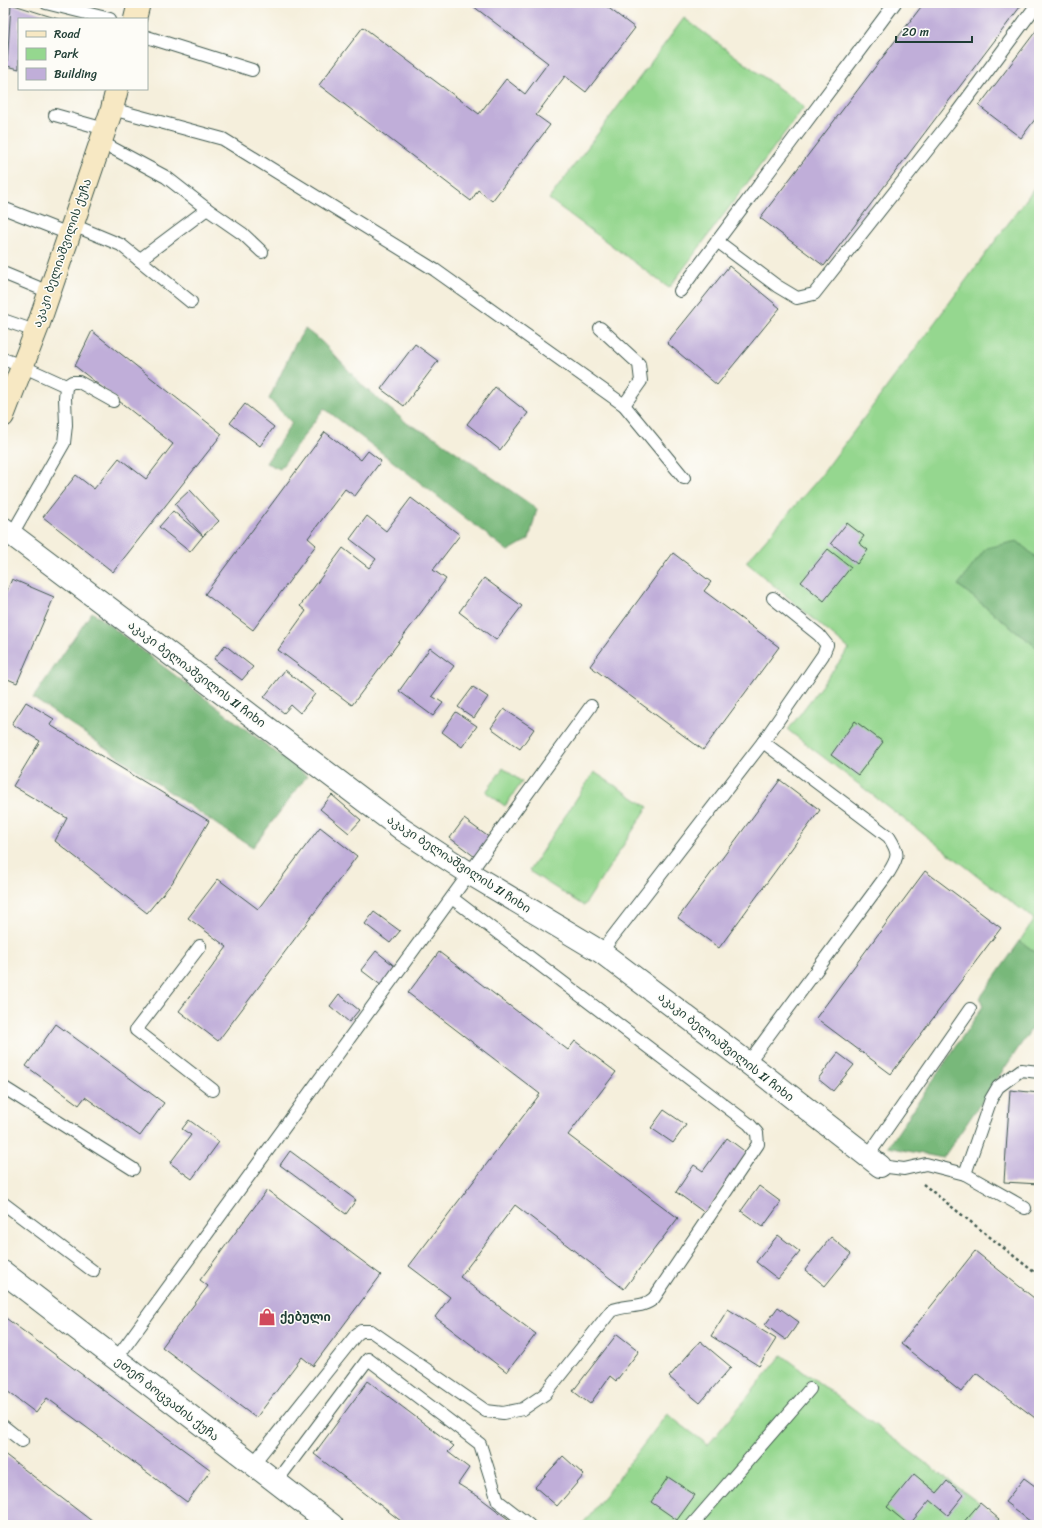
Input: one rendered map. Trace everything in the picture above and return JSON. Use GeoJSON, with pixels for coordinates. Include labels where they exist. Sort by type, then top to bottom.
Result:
{"type":"FeatureCollection","features":[{"type":"Feature","properties":{"kind":"main road"},"geometry":{"type":"LineString","coordinates":[[135,18],[140,3]]}},
{"type":"Feature","properties":{"kind":"main road","name":"აკაკი ბელიაშვილის ქუჩა"},"geometry":{"type":"LineString","coordinates":[[5,406],[13,362],[35,331],[109,117]]}},
{"type":"Feature","properties":{"kind":"street","name":"აკაკი ბელიაშვილის II ჩიხი"},"geometry":{"type":"LineString","coordinates":[[8,531],[404,830],[469,873],[601,952],[748,1063],[874,1162]]}},
{"type":"Feature","properties":{"kind":"street","name":"ეთერ ბოცვაძის ქუჩა"},"geometry":{"type":"LineString","coordinates":[[3,1272],[332,1525]]}},
{"type":"Feature","properties":{"kind":"lane"},"geometry":{"type":"LineString","coordinates":[[46,3],[106,18]]}},
{"type":"Feature","properties":{"kind":"lane"},"geometry":{"type":"LineString","coordinates":[[680,291],[894,3]]}},
{"type":"Feature","properties":{"kind":"lane"},"geometry":{"type":"LineString","coordinates":[[717,241],[777,286],[796,298],[814,294],[955,115],[1038,3]]}},
{"type":"Feature","properties":{"kind":"lane"},"geometry":{"type":"LineString","coordinates":[[148,38],[252,70]]}},
{"type":"Feature","properties":{"kind":"lane"},"geometry":{"type":"LineString","coordinates":[[55,115],[109,117],[223,139],[435,270],[624,406],[684,478]]}},
{"type":"Feature","properties":{"kind":"lane"},"geometry":{"type":"LineString","coordinates":[[109,117],[166,177],[207,210],[243,234],[262,252]]}},
{"type":"Feature","properties":{"kind":"lane"},"geometry":{"type":"LineString","coordinates":[[3,208],[121,245],[191,302]]}},
{"type":"Feature","properties":{"kind":"lane"},"geometry":{"type":"LineString","coordinates":[[139,260],[207,210]]}},
{"type":"Feature","properties":{"kind":"lane"},"geometry":{"type":"LineString","coordinates":[[3,273],[49,292]]}},
{"type":"Feature","properties":{"kind":"lane"},"geometry":{"type":"LineString","coordinates":[[3,320],[35,331]]}},
{"type":"Feature","properties":{"kind":"lane"},"geometry":{"type":"LineString","coordinates":[[600,328],[639,364],[640,381],[624,406]]}},
{"type":"Feature","properties":{"kind":"lane"},"geometry":{"type":"LineString","coordinates":[[13,362],[66,386]]}},
{"type":"Feature","properties":{"kind":"lane"},"geometry":{"type":"LineString","coordinates":[[66,386],[72,382],[79,382],[113,401]]}},
{"type":"Feature","properties":{"kind":"lane"},"geometry":{"type":"LineString","coordinates":[[8,531],[64,443],[66,425],[66,386]]}},
{"type":"Feature","properties":{"kind":"lane"},"geometry":{"type":"LineString","coordinates":[[601,952],[764,742],[823,655],[827,645],[819,635],[773,598]]}},
{"type":"Feature","properties":{"kind":"lane"},"geometry":{"type":"LineString","coordinates":[[116,1359],[591,706]]}},
{"type":"Feature","properties":{"kind":"lane"},"geometry":{"type":"LineString","coordinates":[[748,1063],[896,861],[896,849],[889,837],[764,742]]}},
{"type":"Feature","properties":{"kind":"lane"},"geometry":{"type":"LineString","coordinates":[[253,1464],[356,1335],[361,1331],[371,1331],[486,1411],[503,1413],[523,1409],[545,1394],[611,1311],[617,1308],[646,1304],[654,1298],[758,1144],[757,1133],[749,1124],[452,898]]}},
{"type":"Feature","properties":{"kind":"lane"},"geometry":{"type":"LineString","coordinates":[[200,946],[136,1030],[213,1090]]}},
{"type":"Feature","properties":{"kind":"lane"},"geometry":{"type":"LineString","coordinates":[[970,1009],[874,1162],[904,1169],[926,1164],[965,1174],[1025,1208]]}},
{"type":"Feature","properties":{"kind":"lane"},"geometry":{"type":"LineString","coordinates":[[965,1174],[991,1099],[998,1087],[1021,1070],[1039,1072]]}},
{"type":"Feature","properties":{"kind":"lane"},"geometry":{"type":"LineString","coordinates":[[3,1087],[133,1170]]}},
{"type":"Feature","properties":{"kind":"lane"},"geometry":{"type":"LineString","coordinates":[[3,1203],[93,1271]]}},
{"type":"Feature","properties":{"kind":"lane"},"geometry":{"type":"LineString","coordinates":[[276,1482],[368,1359],[480,1444],[498,1501],[530,1525]]}},
{"type":"Feature","properties":{"kind":"lane"},"geometry":{"type":"LineString","coordinates":[[692,1525],[810,1389]]}},
{"type":"Feature","properties":{"kind":"lane"},"geometry":{"type":"LineString","coordinates":[[3,1426],[22,1441]]}},
{"type":"Feature","properties":{"kind":"path"},"geometry":{"type":"LineString","coordinates":[[904,1169],[1039,1276]]}},
{"type":"Feature","properties":{"kind":"green space"},"geometry":{"type":"Polygon","coordinates":[[[684,18],[804,107],[669,288],[549,199],[684,18]]]}},
{"type":"Feature","properties":{"kind":"green space"},"geometry":{"type":"Polygon","coordinates":[[[1039,182],[1039,560],[1017,541],[958,585],[1039,649],[1039,955],[1020,941],[1034,919],[788,730],[849,649],[746,562],[820,477],[1039,182]]]}},
{"type":"Feature","properties":{"kind":"green space"},"geometry":{"type":"Polygon","coordinates":[[[305,329],[322,342],[364,387],[408,424],[436,438],[537,509],[529,539],[508,551],[324,408],[280,469],[266,463],[292,423],[269,399],[294,346],[305,329]]]}},
{"type":"Feature","properties":{"kind":"green space"},"geometry":{"type":"Polygon","coordinates":[[[1017,541],[1039,560],[1039,649],[958,585],[986,548],[1017,541]]]}},
{"type":"Feature","properties":{"kind":"green space"},"geometry":{"type":"Polygon","coordinates":[[[92,612],[307,776],[253,847],[219,826],[33,698],[92,612]]]}},
{"type":"Feature","properties":{"kind":"green space"},"geometry":{"type":"Polygon","coordinates":[[[503,768],[522,782],[505,806],[486,792],[503,768]]]}},
{"type":"Feature","properties":{"kind":"green space"},"geometry":{"type":"Polygon","coordinates":[[[594,772],[648,807],[584,906],[529,871],[594,772]]]}},
{"type":"Feature","properties":{"kind":"green space"},"geometry":{"type":"Polygon","coordinates":[[[1020,941],[1039,955],[1039,1018],[943,1158],[888,1147],[983,1006],[980,998],[1020,941]]]}},
{"type":"Feature","properties":{"kind":"green space"},"geometry":{"type":"Polygon","coordinates":[[[782,1355],[1008,1525],[582,1525],[667,1414],[708,1445],[782,1355]]]}},
{"type":"Feature","properties":{"kind":"building"},"geometry":{"type":"Polygon","coordinates":[[[469,3],[602,3],[635,28],[586,92],[565,76],[536,115],[550,125],[492,201],[478,190],[471,201],[319,85],[363,27],[479,114],[506,79],[525,94],[548,63],[469,3]]]}},
{"type":"Feature","properties":{"kind":"building"},"geometry":{"type":"Polygon","coordinates":[[[924,3],[1023,3],[824,266],[760,218],[924,3]]]}},
{"type":"Feature","properties":{"kind":"building"},"geometry":{"type":"Polygon","coordinates":[[[11,4],[55,18],[18,18],[18,69],[7,66],[11,4]]]}},
{"type":"Feature","properties":{"kind":"building"},"geometry":{"type":"Polygon","coordinates":[[[1039,27],[1039,114],[1021,138],[979,106],[1039,27]]]}},
{"type":"Feature","properties":{"kind":"building"},"geometry":{"type":"Polygon","coordinates":[[[729,266],[780,308],[717,385],[667,343],[729,266]]]}},
{"type":"Feature","properties":{"kind":"building"},"geometry":{"type":"Polygon","coordinates":[[[92,331],[222,434],[113,572],[43,517],[76,475],[94,489],[119,458],[146,479],[173,444],[75,366],[92,331]]]}},
{"type":"Feature","properties":{"kind":"building"},"geometry":{"type":"Polygon","coordinates":[[[415,344],[438,361],[404,406],[381,389],[415,344]]]}},
{"type":"Feature","properties":{"kind":"building"},"geometry":{"type":"Polygon","coordinates":[[[495,387],[528,413],[500,450],[467,424],[495,387]]]}},
{"type":"Feature","properties":{"kind":"building"},"geometry":{"type":"Polygon","coordinates":[[[245,404],[274,427],[260,446],[230,423],[245,404]]]}},
{"type":"Feature","properties":{"kind":"building"},"geometry":{"type":"Polygon","coordinates":[[[325,432],[361,460],[368,451],[381,461],[355,496],[345,489],[308,538],[316,545],[253,630],[205,594],[325,432]]]}},
{"type":"Feature","properties":{"kind":"building"},"geometry":{"type":"Polygon","coordinates":[[[190,490],[219,521],[203,536],[175,504],[190,490]]]}},
{"type":"Feature","properties":{"kind":"building"},"geometry":{"type":"Polygon","coordinates":[[[411,498],[460,535],[433,570],[446,579],[352,705],[278,650],[306,611],[300,606],[343,548],[369,568],[376,559],[350,539],[367,516],[386,531],[411,498]]]}},
{"type":"Feature","properties":{"kind":"building"},"geometry":{"type":"Polygon","coordinates":[[[173,511],[203,536],[190,552],[159,527],[173,511]]]}},
{"type":"Feature","properties":{"kind":"building"},"geometry":{"type":"Polygon","coordinates":[[[847,523],[864,536],[859,543],[868,550],[857,564],[831,543],[847,523]]]}},
{"type":"Feature","properties":{"kind":"building"},"geometry":{"type":"Polygon","coordinates":[[[828,549],[851,567],[824,601],[801,582],[828,549]]]}},
{"type":"Feature","properties":{"kind":"building"},"geometry":{"type":"Polygon","coordinates":[[[673,553],[711,582],[704,591],[779,647],[703,750],[590,666],[673,553]]]}},
{"type":"Feature","properties":{"kind":"building"},"geometry":{"type":"Polygon","coordinates":[[[484,578],[522,606],[496,640],[459,612],[484,578]]]}},
{"type":"Feature","properties":{"kind":"building"},"geometry":{"type":"Polygon","coordinates":[[[12,579],[54,597],[17,683],[3,677],[3,600],[12,579]]]}},
{"type":"Feature","properties":{"kind":"building"},"geometry":{"type":"Polygon","coordinates":[[[225,645],[253,667],[242,680],[214,659],[225,645]]]}},
{"type":"Feature","properties":{"kind":"building"},"geometry":{"type":"Polygon","coordinates":[[[430,648],[454,666],[432,696],[443,703],[433,716],[399,691],[430,648]]]}},
{"type":"Feature","properties":{"kind":"building"},"geometry":{"type":"Polygon","coordinates":[[[285,670],[315,694],[300,713],[291,705],[284,713],[264,697],[285,670]]]}},
{"type":"Feature","properties":{"kind":"building"},"geometry":{"type":"Polygon","coordinates":[[[473,687],[488,697],[474,718],[458,707],[473,687]]]}},
{"type":"Feature","properties":{"kind":"building"},"geometry":{"type":"Polygon","coordinates":[[[26,702],[54,719],[50,725],[209,821],[172,883],[147,913],[55,841],[67,818],[13,786],[40,741],[12,724],[26,702]]]}},
{"type":"Feature","properties":{"kind":"building"},"geometry":{"type":"Polygon","coordinates":[[[504,709],[534,729],[520,749],[491,728],[504,709]]]}},
{"type":"Feature","properties":{"kind":"building"},"geometry":{"type":"Polygon","coordinates":[[[456,712],[477,726],[462,747],[442,732],[456,712]]]}},
{"type":"Feature","properties":{"kind":"building"},"geometry":{"type":"Polygon","coordinates":[[[855,721],[883,742],[858,775],[831,755],[855,721]]]}},
{"type":"Feature","properties":{"kind":"building"},"geometry":{"type":"Polygon","coordinates":[[[780,780],[820,810],[719,948],[678,918],[780,780]]]}},
{"type":"Feature","properties":{"kind":"building"},"geometry":{"type":"Polygon","coordinates":[[[332,795],[361,820],[349,833],[320,809],[332,795]]]}},
{"type":"Feature","properties":{"kind":"building"},"geometry":{"type":"Polygon","coordinates":[[[464,819],[490,838],[475,857],[450,838],[464,819]]]}},
{"type":"Feature","properties":{"kind":"building"},"geometry":{"type":"Polygon","coordinates":[[[320,827],[357,856],[218,1041],[179,1011],[227,947],[188,918],[218,879],[258,909],[320,827]]]}},
{"type":"Feature","properties":{"kind":"building"},"geometry":{"type":"Polygon","coordinates":[[[925,871],[1001,928],[891,1074],[816,1018],[925,871]]]}},
{"type":"Feature","properties":{"kind":"building"},"geometry":{"type":"Polygon","coordinates":[[[374,912],[400,931],[390,943],[365,924],[374,912]]]}},
{"type":"Feature","properties":{"kind":"building"},"geometry":{"type":"Polygon","coordinates":[[[376,951],[397,968],[382,986],[361,970],[376,951]]]}},
{"type":"Feature","properties":{"kind":"building"},"geometry":{"type":"Polygon","coordinates":[[[439,952],[568,1050],[575,1041],[616,1072],[568,1135],[678,1218],[624,1289],[515,1205],[460,1277],[536,1334],[507,1372],[435,1317],[450,1297],[409,1266],[540,1094],[408,993],[439,952]]]}},
{"type":"Feature","properties":{"kind":"building"},"geometry":{"type":"Polygon","coordinates":[[[339,994],[359,1010],[349,1022],[330,1006],[339,994]]]}},
{"type":"Feature","properties":{"kind":"building"},"geometry":{"type":"Polygon","coordinates":[[[56,1024],[164,1103],[140,1136],[85,1097],[79,1105],[26,1066],[56,1024]]]}},
{"type":"Feature","properties":{"kind":"building"},"geometry":{"type":"Polygon","coordinates":[[[838,1053],[854,1065],[833,1091],[818,1079],[838,1053]]]}},
{"type":"Feature","properties":{"kind":"building"},"geometry":{"type":"Polygon","coordinates":[[[1010,1090],[1039,1093],[1039,1184],[1004,1182],[1010,1090]]]}},
{"type":"Feature","properties":{"kind":"building"},"geometry":{"type":"Polygon","coordinates":[[[664,1110],[686,1125],[673,1143],[651,1128],[664,1110]]]}},
{"type":"Feature","properties":{"kind":"building"},"geometry":{"type":"Polygon","coordinates":[[[189,1120],[219,1142],[192,1179],[170,1163],[191,1135],[182,1129],[189,1120]]]}},
{"type":"Feature","properties":{"kind":"building"},"geometry":{"type":"Polygon","coordinates":[[[727,1138],[747,1153],[705,1213],[676,1192],[694,1165],[703,1171],[727,1138]]]}},
{"type":"Feature","properties":{"kind":"building"},"geometry":{"type":"Polygon","coordinates":[[[290,1151],[356,1200],[346,1214],[280,1165],[290,1151]]]}},
{"type":"Feature","properties":{"kind":"building"},"geometry":{"type":"Polygon","coordinates":[[[759,1186],[781,1202],[763,1227],[741,1211],[759,1186]]]}},
{"type":"Feature","properties":{"kind":"building","name":"ქებული"},"geometry":{"type":"Polygon","coordinates":[[[267,1190],[381,1275],[313,1366],[302,1357],[256,1418],[162,1347],[208,1286],[200,1280],[267,1190]]]}},
{"type":"Feature","properties":{"kind":"building"},"geometry":{"type":"Polygon","coordinates":[[[778,1235],[800,1252],[778,1279],[756,1262],[778,1235]]]}},
{"type":"Feature","properties":{"kind":"building"},"geometry":{"type":"Polygon","coordinates":[[[831,1237],[851,1254],[825,1286],[805,1270],[831,1237]]]}},
{"type":"Feature","properties":{"kind":"building"},"geometry":{"type":"Polygon","coordinates":[[[975,1251],[1039,1302],[1039,1421],[976,1373],[961,1392],[901,1344],[975,1251]]]}},
{"type":"Feature","properties":{"kind":"building"},"geometry":{"type":"Polygon","coordinates":[[[778,1307],[799,1322],[786,1340],[765,1325],[778,1307]]]}},
{"type":"Feature","properties":{"kind":"building"},"geometry":{"type":"Polygon","coordinates":[[[728,1309],[776,1339],[759,1366],[711,1336],[728,1309]]]}},
{"type":"Feature","properties":{"kind":"building"},"geometry":{"type":"Polygon","coordinates":[[[3,1316],[211,1470],[187,1502],[47,1398],[36,1413],[3,1388],[3,1316]]]}},
{"type":"Feature","properties":{"kind":"building"},"geometry":{"type":"Polygon","coordinates":[[[617,1334],[639,1351],[616,1381],[610,1376],[590,1404],[573,1391],[617,1334]]]}},
{"type":"Feature","properties":{"kind":"building"},"geometry":{"type":"Polygon","coordinates":[[[700,1341],[731,1367],[700,1403],[669,1377],[700,1341]]]}},
{"type":"Feature","properties":{"kind":"building"},"geometry":{"type":"Polygon","coordinates":[[[368,1381],[454,1446],[448,1452],[469,1468],[458,1484],[479,1497],[516,1525],[406,1525],[314,1454],[368,1381]]]}},
{"type":"Feature","properties":{"kind":"building"},"geometry":{"type":"Polygon","coordinates":[[[3,1453],[93,1522],[91,1525],[3,1525],[3,1453]]]}},
{"type":"Feature","properties":{"kind":"building"},"geometry":{"type":"Polygon","coordinates":[[[563,1456],[584,1475],[557,1506],[535,1487],[563,1456]]]}},
{"type":"Feature","properties":{"kind":"building"},"geometry":{"type":"Polygon","coordinates":[[[914,1474],[937,1493],[947,1481],[964,1495],[948,1515],[930,1500],[909,1525],[887,1507],[914,1474]]]}},
{"type":"Feature","properties":{"kind":"building"},"geometry":{"type":"Polygon","coordinates":[[[668,1477],[695,1495],[677,1520],[651,1502],[668,1477]]]}},
{"type":"Feature","properties":{"kind":"building"},"geometry":{"type":"Polygon","coordinates":[[[1024,1478],[1039,1489],[1039,1525],[1035,1525],[1005,1502],[1024,1478]]]}},
{"type":"Feature","properties":{"kind":"building"},"geometry":{"type":"Polygon","coordinates":[[[980,1503],[999,1519],[994,1525],[961,1525],[980,1503]]]}},
{"type":"Feature","properties":{"kind":"place","name":"ქებული"},"geometry":{"type":"Point","coordinates":[267,1317]}}]}
